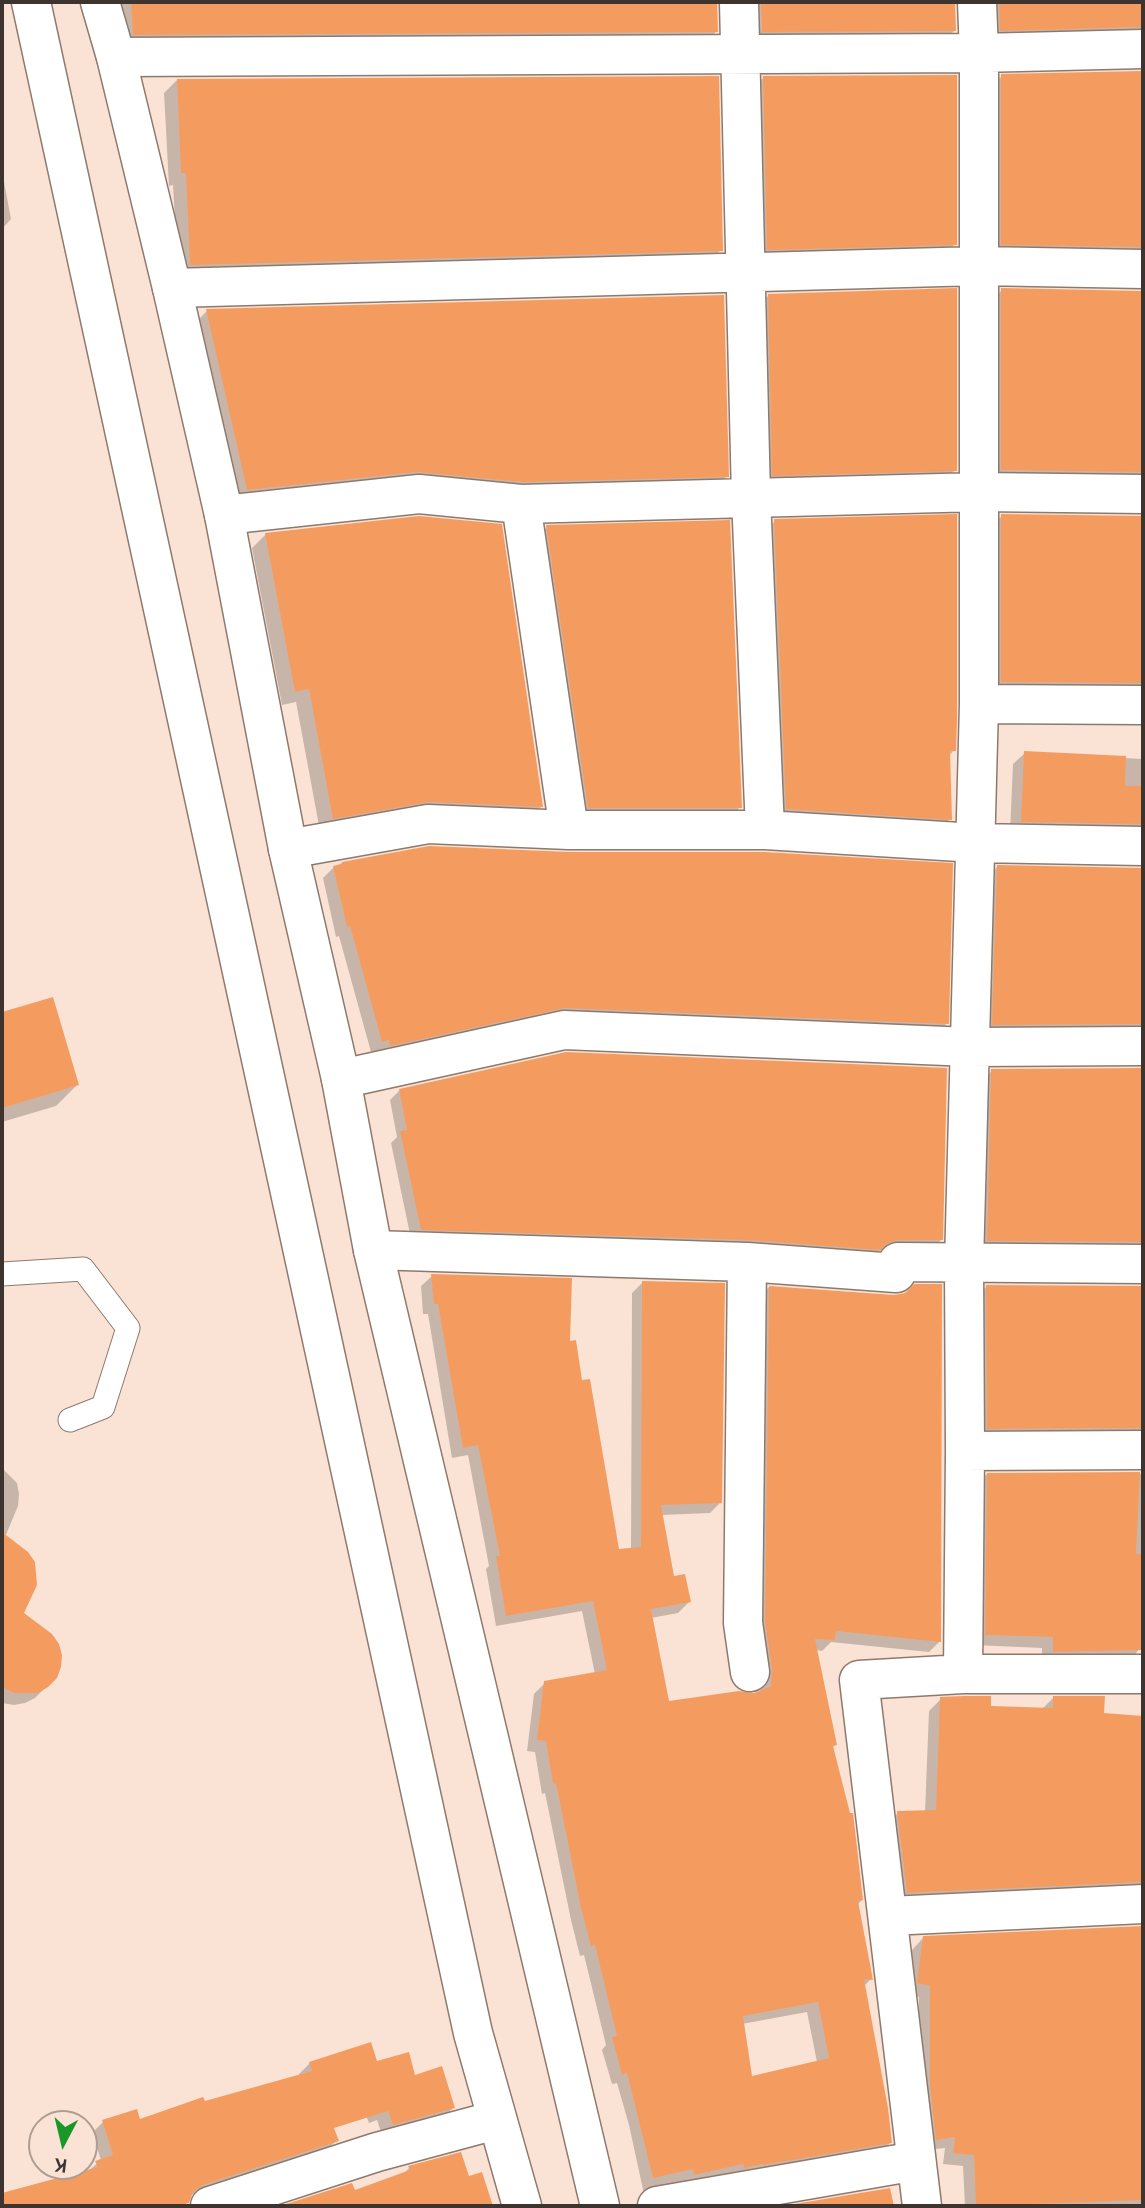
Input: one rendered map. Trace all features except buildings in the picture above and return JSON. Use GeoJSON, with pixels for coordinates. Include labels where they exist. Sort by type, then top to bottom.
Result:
{"type":"FeatureCollection","features":[{"type":"Feature","properties":{"kind":"street"},"geometry":{"type":"LineString","coordinates":[[30,2],[473,2033],[522,2206]]}},
{"type":"Feature","properties":{"kind":"street"},"geometry":{"type":"LineString","coordinates":[[100,2],[172,288],[224,515],[288,849],[341,1079],[373,1250],[600,2206]]}},
{"type":"Feature","properties":{"kind":"street"},"geometry":{"type":"LineString","coordinates":[[739,2],[751,497],[765,830]]}},
{"type":"Feature","properties":{"kind":"street"},"geometry":{"type":"LineString","coordinates":[[963,1674],[964,1264],[979,704],[977,2]]}},
{"type":"Feature","properties":{"kind":"street"},"geometry":{"type":"LineString","coordinates":[[116,57],[979,53],[1143,49]]}},
{"type":"Feature","properties":{"kind":"street"},"geometry":{"type":"LineString","coordinates":[[172,288],[979,266],[1143,269]]}},
{"type":"Feature","properties":{"kind":"street"},"geometry":{"type":"LineString","coordinates":[[224,515],[419,494],[522,504],[980,492],[1143,494]]}},
{"type":"Feature","properties":{"kind":"street"},"geometry":{"type":"LineString","coordinates":[[522,504],[569,830]]}},
{"type":"Feature","properties":{"kind":"street"},"geometry":{"type":"LineString","coordinates":[[979,704],[1143,705]]}},
{"type":"Feature","properties":{"kind":"street"},"geometry":{"type":"LineString","coordinates":[[288,849],[428,824],[569,830],[765,830],[976,843],[1143,846]]}},
{"type":"Feature","properties":{"kind":"street"},"geometry":{"type":"LineString","coordinates":[[341,1079],[564,1031],[970,1047],[1143,1045]]}},
{"type":"Feature","properties":{"kind":"street"},"geometry":{"type":"LineString","coordinates":[[373,1250],[747,1262],[896,1273],[898,1262],[1143,1264]]}},
{"type":"Feature","properties":{"kind":"street"},"geometry":{"type":"LineString","coordinates":[[747,1262],[743,1623],[750,1672]]}},
{"type":"Feature","properties":{"kind":"street"},"geometry":{"type":"LineString","coordinates":[[965,1451],[1143,1450]]}},
{"type":"Feature","properties":{"kind":"street"},"geometry":{"type":"LineString","coordinates":[[922,2206],[859,1680],[963,1674],[1143,1674]]}},
{"type":"Feature","properties":{"kind":"street"},"geometry":{"type":"LineString","coordinates":[[889,1916],[1143,1904]]}},
{"type":"Feature","properties":{"kind":"street"},"geometry":{"type":"LineString","coordinates":[[210,2206],[377,2152],[496,2120]]}},
{"type":"Feature","properties":{"kind":"street"},"geometry":{"type":"LineString","coordinates":[[657,2206],[916,2161]]}},
{"type":"Feature","properties":{"kind":"lane"},"geometry":{"type":"LineString","coordinates":[[2,1274],[83,1269],[128,1328],[103,1407],[71,1420]]}}]}
